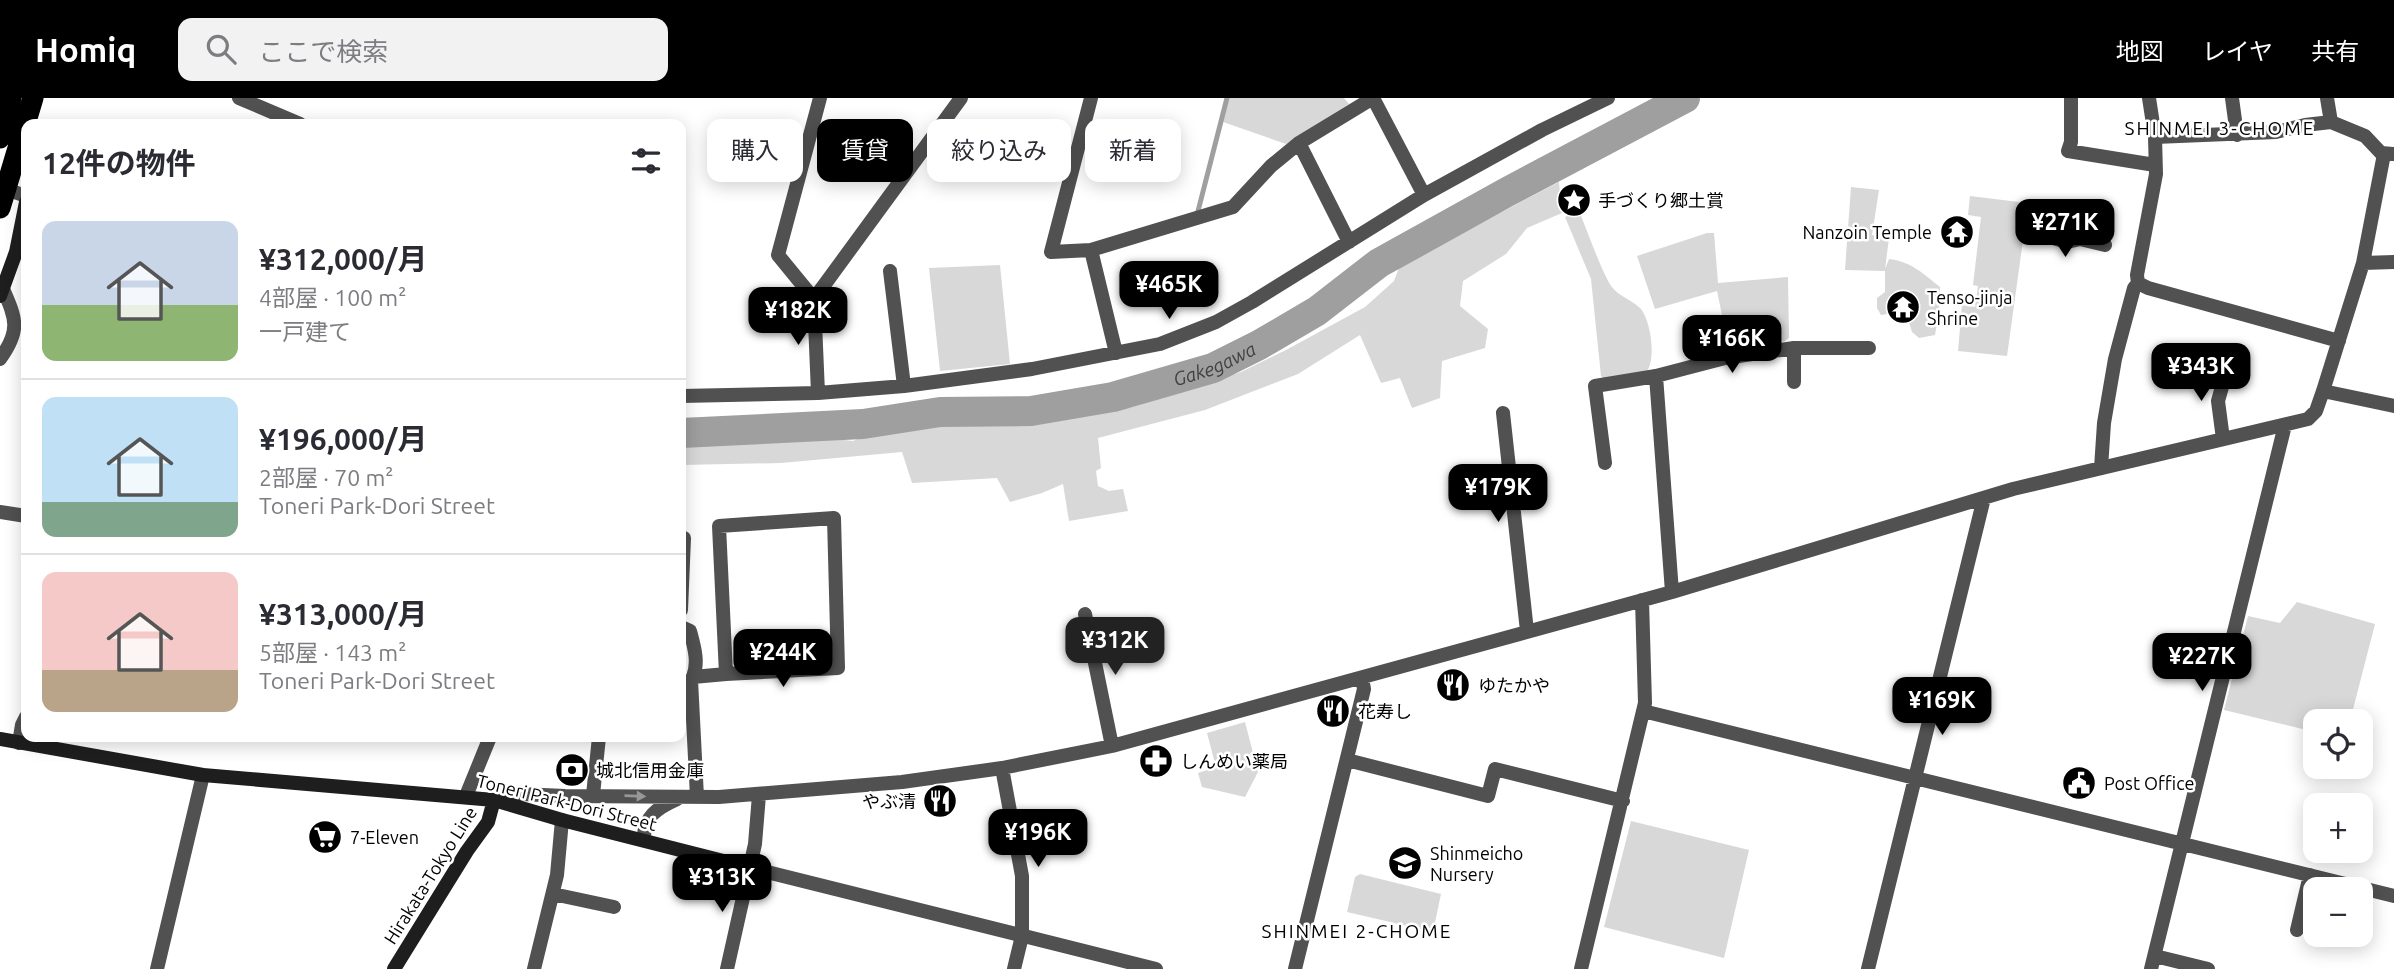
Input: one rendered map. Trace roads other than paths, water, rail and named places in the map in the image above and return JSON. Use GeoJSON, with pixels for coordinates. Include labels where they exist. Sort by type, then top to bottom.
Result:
{"type":"FeatureCollection","features":[{"type":"Feature","properties":{"kind":"highway"},"geometry":{"type":"LineString","coordinates":[[27,119],[33,98]]}},
{"type":"Feature","properties":{"kind":"highway"},"geometry":{"type":"LineString","coordinates":[[0,138],[13,104]]}},
{"type":"Feature","properties":{"kind":"highway"},"geometry":{"type":"LineString","coordinates":[[0,208],[21,138]]}},
{"type":"Feature","properties":{"kind":"main road"},"geometry":{"type":"LineString","coordinates":[[13,104],[22,98]]}},
{"type":"Feature","properties":{"kind":"main road"},"geometry":{"type":"LineString","coordinates":[[13,104],[45,98]]}},
{"type":"Feature","properties":{"kind":"main road"},"geometry":{"type":"LineString","coordinates":[[13,104],[21,134]]}},
{"type":"Feature","properties":{"kind":"main road"},"geometry":{"type":"LineString","coordinates":[[1,292],[21,253]]}},
{"type":"Feature","properties":{"kind":"main road","name":"Toneri Park-Dori Street"},"geometry":{"type":"LineString","coordinates":[[0,739],[203,775],[494,800],[751,868]]}},
{"type":"Feature","properties":{"kind":"main road","name":"Hirakata-Tokyo Line"},"geometry":{"type":"LineString","coordinates":[[394,969],[488,822],[493,812],[494,800]]}},
{"type":"Feature","properties":{"kind":"street"},"geometry":{"type":"LineString","coordinates":[[239,98],[288,119]]}},
{"type":"Feature","properties":{"kind":"street"},"geometry":{"type":"LineString","coordinates":[[818,393],[814,299],[778,255],[820,98]]}},
{"type":"Feature","properties":{"kind":"street"},"geometry":{"type":"LineString","coordinates":[[814,299],[961,98]]}},
{"type":"Feature","properties":{"kind":"street"},"geometry":{"type":"LineString","coordinates":[[1091,98],[1051,252],[1091,250],[1233,207],[1271,166],[1299,143],[1373,98],[1424,195]]}},
{"type":"Feature","properties":{"kind":"street"},"geometry":{"type":"LineString","coordinates":[[686,396],[818,393],[904,386],[1007,373],[1160,344],[1216,322],[1297,276],[1424,195],[1542,130],[1608,98]]}},
{"type":"Feature","properties":{"kind":"street"},"geometry":{"type":"LineString","coordinates":[[2071,98],[2071,142],[2068,151],[2155,165]]}},
{"type":"Feature","properties":{"kind":"street"},"geometry":{"type":"LineString","coordinates":[[2101,468],[2104,423],[2115,359],[2138,283],[2137,275],[2156,174],[2155,137],[2149,98]]}},
{"type":"Feature","properties":{"kind":"street"},"geometry":{"type":"LineString","coordinates":[[2232,98],[2237,135]]}},
{"type":"Feature","properties":{"kind":"street"},"geometry":{"type":"LineString","coordinates":[[2328,98],[2331,122]]}},
{"type":"Feature","properties":{"kind":"street"},"geometry":{"type":"LineString","coordinates":[[494,800],[521,794],[681,797],[759,795],[902,782],[1002,768],[1112,746],[1672,592],[1983,498],[2308,419],[2316,411],[2363,263],[2389,154],[2372,146],[2365,136],[2331,122],[2276,132],[2155,137]]}},
{"type":"Feature","properties":{"kind":"street"},"geometry":{"type":"LineString","coordinates":[[1299,143],[1349,242]]}},
{"type":"Feature","properties":{"kind":"street"},"geometry":{"type":"LineString","coordinates":[[0,187],[21,194]]}},
{"type":"Feature","properties":{"kind":"street"},"geometry":{"type":"LineString","coordinates":[[2033,232],[2067,242],[2080,239],[2105,245]]}},
{"type":"Feature","properties":{"kind":"street"},"geometry":{"type":"LineString","coordinates":[[1091,250],[1115,353]]}},
{"type":"Feature","properties":{"kind":"street"},"geometry":{"type":"LineString","coordinates":[[2363,263],[2394,262]]}},
{"type":"Feature","properties":{"kind":"street"},"geometry":{"type":"LineString","coordinates":[[890,271],[904,386]]}},
{"type":"Feature","properties":{"kind":"street"},"geometry":{"type":"LineString","coordinates":[[2138,283],[2148,289],[2339,341]]}},
{"type":"Feature","properties":{"kind":"street"},"geometry":{"type":"LineString","coordinates":[[0,359],[12,337],[15,316],[1,292]]}},
{"type":"Feature","properties":{"kind":"street"},"geometry":{"type":"LineString","coordinates":[[1794,348],[1794,382]]}},
{"type":"Feature","properties":{"kind":"street"},"geometry":{"type":"LineString","coordinates":[[1605,463],[1595,386],[1656,376],[1725,358],[1794,348],[1869,348]]}},
{"type":"Feature","properties":{"kind":"street"},"geometry":{"type":"LineString","coordinates":[[2223,439],[2218,401],[2227,369]]}},
{"type":"Feature","properties":{"kind":"street"},"geometry":{"type":"LineString","coordinates":[[1656,376],[1672,592]]}},
{"type":"Feature","properties":{"kind":"street"},"geometry":{"type":"LineString","coordinates":[[2323,391],[2394,406]]}},
{"type":"Feature","properties":{"kind":"street"},"geometry":{"type":"LineString","coordinates":[[1503,412],[1527,631]]}},
{"type":"Feature","properties":{"kind":"street"},"geometry":{"type":"LineString","coordinates":[[2208,969],[2153,962],[2285,425]]}},
{"type":"Feature","properties":{"kind":"street"},"geometry":{"type":"LineString","coordinates":[[1868,969],[1983,498]]}},
{"type":"Feature","properties":{"kind":"street"},"geometry":{"type":"LineString","coordinates":[[0,512],[21,515]]}},
{"type":"Feature","properties":{"kind":"street"},"geometry":{"type":"LineString","coordinates":[[692,677],[838,668],[834,518],[719,526],[726,674]]}},
{"type":"Feature","properties":{"kind":"street"},"geometry":{"type":"LineString","coordinates":[[1581,969],[1643,711],[1645,695],[1642,600]]}},
{"type":"Feature","properties":{"kind":"street"},"geometry":{"type":"LineString","coordinates":[[1085,614],[1112,746]]}},
{"type":"Feature","properties":{"kind":"street"},"geometry":{"type":"LineString","coordinates":[[686,629],[690,631],[694,646],[696,668],[692,677],[698,797]]}},
{"type":"Feature","properties":{"kind":"street"},"geometry":{"type":"LineString","coordinates":[[1295,969],[1364,689],[1362,678]]}},
{"type":"Feature","properties":{"kind":"street"},"geometry":{"type":"LineString","coordinates":[[1643,711],[1914,780],[2394,896]]}},
{"type":"Feature","properties":{"kind":"street"},"geometry":{"type":"LineString","coordinates":[[19,743],[21,731]]}},
{"type":"Feature","properties":{"kind":"street"},"geometry":{"type":"LineString","coordinates":[[466,796],[488,742]]}},
{"type":"Feature","properties":{"kind":"street"},"geometry":{"type":"LineString","coordinates":[[593,795],[598,742]]}},
{"type":"Feature","properties":{"kind":"street"},"geometry":{"type":"LineString","coordinates":[[1347,760],[1488,796],[1495,769],[1623,801]]}},
{"type":"Feature","properties":{"kind":"street"},"geometry":{"type":"LineString","coordinates":[[1002,768],[1022,876],[1022,936],[1014,969]]}},
{"type":"Feature","properties":{"kind":"street"},"geometry":{"type":"LineString","coordinates":[[157,969],[203,775]]}},
{"type":"Feature","properties":{"kind":"street"},"geometry":{"type":"LineString","coordinates":[[727,969],[751,868],[759,795]]}},
{"type":"Feature","properties":{"kind":"street"},"geometry":{"type":"LineString","coordinates":[[644,840],[647,820],[663,805],[681,797]]}},
{"type":"Feature","properties":{"kind":"street"},"geometry":{"type":"LineString","coordinates":[[534,969],[557,875],[562,820]]}},
{"type":"Feature","properties":{"kind":"street","name":"Toneri Park-Dori Street"},"geometry":{"type":"LineString","coordinates":[[751,868],[1156,969]]}},
{"type":"Feature","properties":{"kind":"street"},"geometry":{"type":"LineString","coordinates":[[2297,929],[2310,875]]}},
{"type":"Feature","properties":{"kind":"street"},"geometry":{"type":"LineString","coordinates":[[553,894],[614,907]]}},
{"type":"Feature","properties":{"kind":"waterway"},"geometry":{"type":"LineString","coordinates":[[1197,215],[1227,98]]}},
{"type":"Feature","properties":{"kind":"waterway","name":"Gakegawa"},"geometry":{"type":"LineString","coordinates":[[686,433],[863,424],[940,412],[1031,411],[1113,397],[1213,368],[1317,311],[1379,263],[1685,98]]}},
{"type":"Feature","properties":{"kind":"place","name":"手づくり郷土賞"},"geometry":{"type":"Point","coordinates":[1574,200]}},
{"type":"Feature","properties":{"kind":"place","name":"Nanzoin Temple"},"geometry":{"type":"Point","coordinates":[1957,232]}},
{"type":"Feature","properties":{"kind":"place","name":"Tenso-jinja Shrine"},"geometry":{"type":"Point","coordinates":[1903,307]}},
{"type":"Feature","properties":{"kind":"place","name":"ゆたかや"},"geometry":{"type":"Point","coordinates":[1453,685]}},
{"type":"Feature","properties":{"kind":"place","name":"花寿し"},"geometry":{"type":"Point","coordinates":[1333,711]}},
{"type":"Feature","properties":{"kind":"place","name":"しんめい薬局"},"geometry":{"type":"Point","coordinates":[1156,761]}},
{"type":"Feature","properties":{"kind":"place","name":"城北信用金庫"},"geometry":{"type":"Point","coordinates":[572,770]}},
{"type":"Feature","properties":{"kind":"place","name":"Post Office"},"geometry":{"type":"Point","coordinates":[2079,783]}},
{"type":"Feature","properties":{"kind":"place","name":"やぶ清"},"geometry":{"type":"Point","coordinates":[940,801]}},
{"type":"Feature","properties":{"kind":"place","name":"7-Eleven"},"geometry":{"type":"Point","coordinates":[325,837]}},
{"type":"Feature","properties":{"kind":"place","name":"Shinmeicho Nursery"},"geometry":{"type":"Point","coordinates":[1405,863]}},
{"type":"Feature","properties":{"kind":"district","name":"SHINMEI 3-CHOME"},"geometry":{"type":"Point","coordinates":[2220,128]}},
{"type":"Feature","properties":{"kind":"district","name":"SHINMEI 2-CHOME"},"geometry":{"type":"Point","coordinates":[1357,931]}}]}
